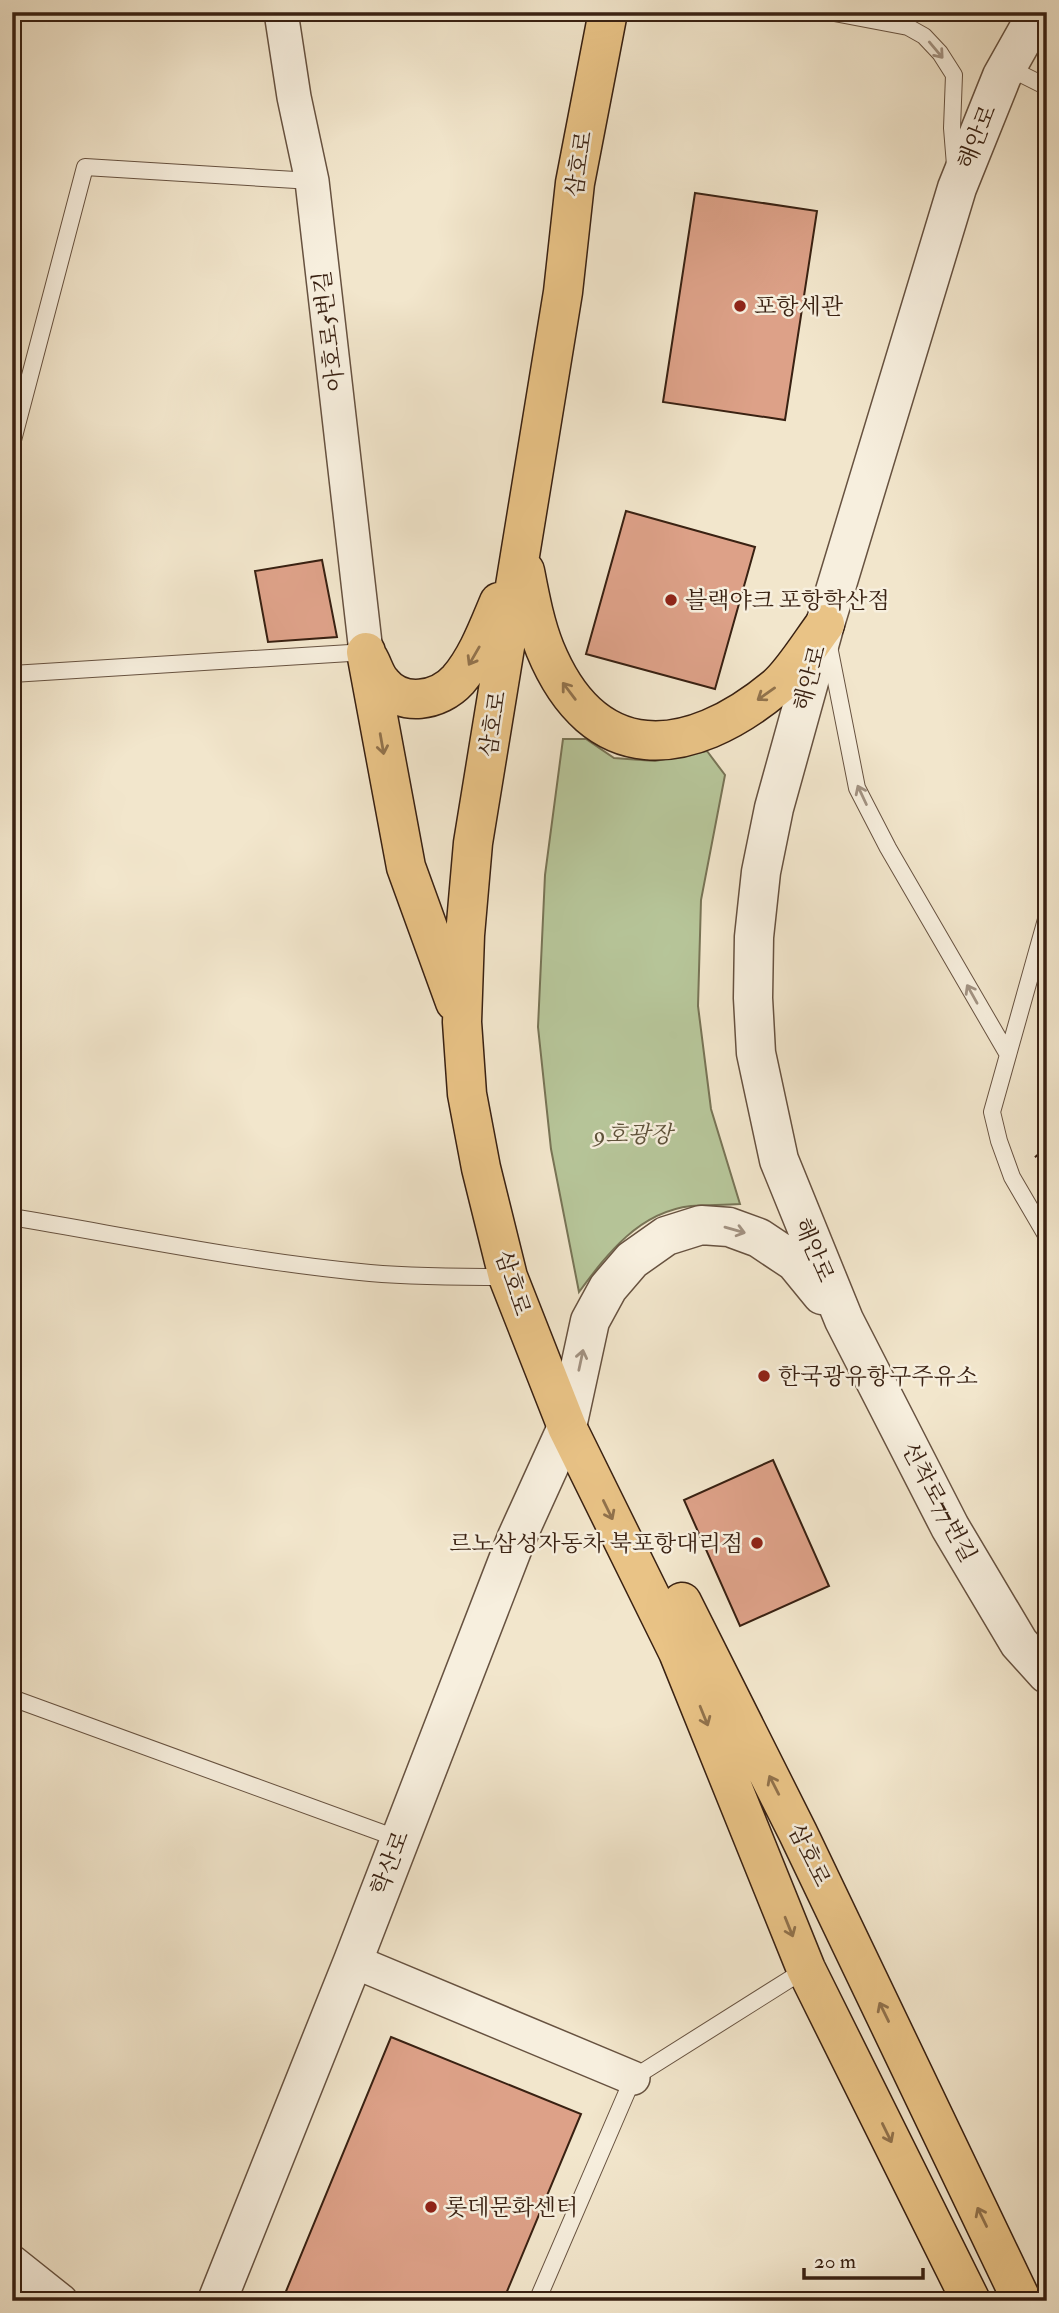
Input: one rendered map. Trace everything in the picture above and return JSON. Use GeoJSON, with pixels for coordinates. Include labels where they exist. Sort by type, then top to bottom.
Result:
{"type":"FeatureCollection","features":[{"type":"Feature","properties":{"kind":"main road","name":"삼호로"},"geometry":{"type":"LineString","coordinates":[[608,12],[575,183],[563,292],[473,843],[465,935],[462,1021],[467,1094],[481,1168],[508,1277],[567,1427],[678,1652],[806,1969],[971,2301]]}},
{"type":"Feature","properties":{"kind":"main road"},"geometry":{"type":"LineString","coordinates":[[521,549],[534,616],[559,678],[580,705],[605,729],[632,740],[660,742],[699,734],[734,717],[779,686],[825,624]]}},
{"type":"Feature","properties":{"kind":"main road"},"geometry":{"type":"LineString","coordinates":[[366,652],[382,684],[401,697],[420,700],[440,694],[457,681],[472,660],[521,549]]}},
{"type":"Feature","properties":{"kind":"main road"},"geometry":{"type":"LineString","coordinates":[[366,652],[406,867],[462,1021]]}},
{"type":"Feature","properties":{"kind":"main road","name":"삼호로"},"geometry":{"type":"LineString","coordinates":[[567,1427],[623,1484],[798,1833],[1022,2301]]}},
{"type":"Feature","properties":{"kind":"street","name":"아호로5번길"},"geometry":{"type":"LineString","coordinates":[[281,12],[294,97],[312,181],[366,652]]}},
{"type":"Feature","properties":{"kind":"street","name":"해안로"},"geometry":{"type":"LineString","coordinates":[[844,1320],[779,1160],[756,1053],[754,937],[761,872],[774,808],[825,624],[957,188],[1007,67],[1038,12]]}},
{"type":"Feature","properties":{"kind":"street","name":"학산로"},"geometry":{"type":"LineString","coordinates":[[217,2301],[353,1961],[517,1537],[567,1427],[590,1321],[608,1288],[632,1260],[666,1236],[701,1225],[729,1227],[759,1238],[795,1262],[844,1320]]}},
{"type":"Feature","properties":{"kind":"street","name":"선착로77번길"},"geometry":{"type":"LineString","coordinates":[[844,1320],[950,1527],[1019,1643],[1047,1674]]}},
{"type":"Feature","properties":{"kind":"street"},"geometry":{"type":"LineString","coordinates":[[353,1961],[633,2078]]}},
{"type":"Feature","properties":{"kind":"street"},"geometry":{"type":"LineString","coordinates":[[12,2262],[61,2301]]}},
{"type":"Feature","properties":{"kind":"lane"},"geometry":{"type":"LineString","coordinates":[[829,12],[908,27],[923,36],[940,52],[954,75],[952,128],[957,188]]}},
{"type":"Feature","properties":{"kind":"lane"},"geometry":{"type":"LineString","coordinates":[[1007,67],[1047,87]]}},
{"type":"Feature","properties":{"kind":"lane"},"geometry":{"type":"LineString","coordinates":[[12,444],[85,167],[312,181]]}},
{"type":"Feature","properties":{"kind":"lane"},"geometry":{"type":"LineString","coordinates":[[825,624],[857,788],[888,848],[1007,1053]]}},
{"type":"Feature","properties":{"kind":"lane"},"geometry":{"type":"LineString","coordinates":[[12,674],[366,652]]}},
{"type":"Feature","properties":{"kind":"lane"},"geometry":{"type":"LineString","coordinates":[[1047,916],[992,1112],[1012,1177],[1047,1237]]}},
{"type":"Feature","properties":{"kind":"lane"},"geometry":{"type":"LineString","coordinates":[[12,1217],[287,1263],[369,1273],[432,1277],[508,1277]]}},
{"type":"Feature","properties":{"kind":"lane"},"geometry":{"type":"LineString","coordinates":[[12,1698],[399,1839]]}},
{"type":"Feature","properties":{"kind":"lane"},"geometry":{"type":"LineString","coordinates":[[537,2301],[633,2078],[806,1969]]}},
{"type":"Feature","properties":{"kind":"green space","name":"9호광장"},"geometry":{"type":"Polygon","coordinates":[[[563,739],[586,739],[614,758],[655,761],[707,751],[725,775],[701,900],[698,1006],[711,1109],[740,1204],[691,1206],[656,1216],[613,1249],[579,1292],[551,1149],[538,1027],[545,875],[563,739]]]}},
{"type":"Feature","properties":{"kind":"building","name":"포항세관"},"geometry":{"type":"Polygon","coordinates":[[[695,193],[817,211],[785,420],[663,402],[695,193]]]}},
{"type":"Feature","properties":{"kind":"building","name":"블랙야크 포항학산점"},"geometry":{"type":"Polygon","coordinates":[[[626,511],[755,547],[715,689],[586,654],[626,511]]]}},
{"type":"Feature","properties":{"kind":"building"},"geometry":{"type":"Polygon","coordinates":[[[322,560],[337,637],[268,642],[255,571],[322,560]]]}},
{"type":"Feature","properties":{"kind":"building","name":"르노삼성자동차 북포항대리점"},"geometry":{"type":"Polygon","coordinates":[[[773,1460],[829,1586],[740,1626],[684,1500],[773,1460]]]}},
{"type":"Feature","properties":{"kind":"building","name":"롯데문화센터"},"geometry":{"type":"Polygon","coordinates":[[[391,2037],[581,2114],[503,2301],[282,2301],[391,2037]]]}},
{"type":"Feature","properties":{"kind":"place","name":"포항세관"},"geometry":{"type":"Point","coordinates":[740,306]}},
{"type":"Feature","properties":{"kind":"place","name":"블랙야크 포항학산점"},"geometry":{"type":"Point","coordinates":[671,600]}},
{"type":"Feature","properties":{"kind":"place","name":"한국광유항구주유소"},"geometry":{"type":"Point","coordinates":[764,1376]}},
{"type":"Feature","properties":{"kind":"place","name":"르노삼성자동차 북포항대리점"},"geometry":{"type":"Point","coordinates":[757,1543]}},
{"type":"Feature","properties":{"kind":"place","name":"롯데문화센터"},"geometry":{"type":"Point","coordinates":[431,2207]}}]}
